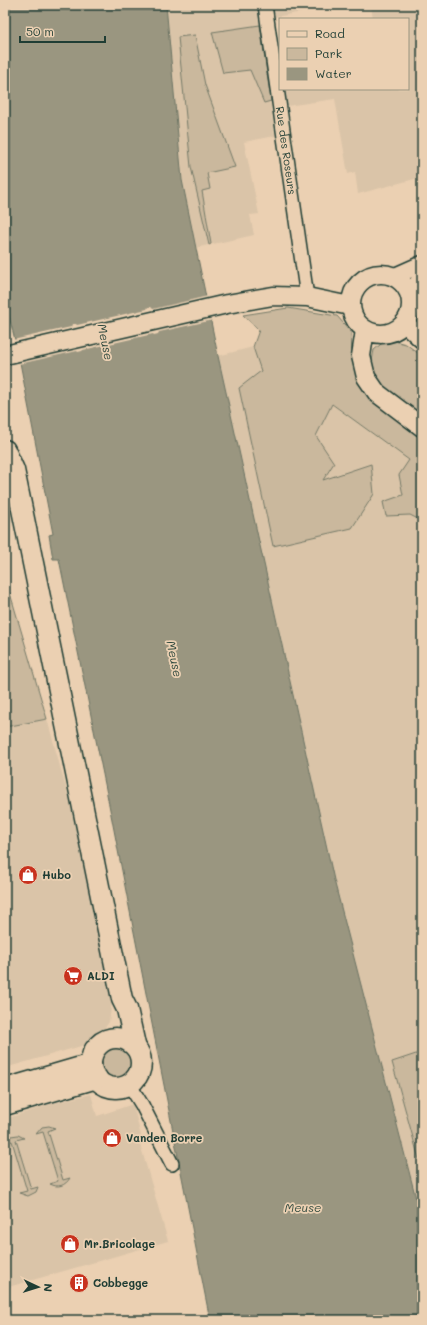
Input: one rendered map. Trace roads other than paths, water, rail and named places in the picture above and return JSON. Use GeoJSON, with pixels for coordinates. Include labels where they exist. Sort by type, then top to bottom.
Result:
{"type":"FeatureCollection","features":[{"type":"Feature","properties":{"kind":"main road"},"geometry":{"type":"LineString","coordinates":[[380,273],[395,276],[405,284],[411,296],[411,310],[406,323],[394,332],[379,335],[365,330],[354,320],[350,306],[352,293],[358,283],[368,276],[380,273]]}},
{"type":"Feature","properties":{"kind":"main road"},"geometry":{"type":"LineString","coordinates":[[5,355],[227,304],[273,296],[307,297],[350,306]]}},
{"type":"Feature","properties":{"kind":"main road"},"geometry":{"type":"LineString","coordinates":[[406,323],[422,339]]}},
{"type":"Feature","properties":{"kind":"main road"},"geometry":{"type":"LineString","coordinates":[[365,330],[361,356],[366,377],[377,393],[422,428]]}},
{"type":"Feature","properties":{"kind":"main road"},"geometry":{"type":"LineString","coordinates":[[6,452],[14,470],[122,999],[127,1009],[135,1045],[141,1061],[140,1070],[136,1078],[129,1084],[121,1088],[112,1088],[103,1084],[94,1071],[94,1051],[101,1043],[110,1038],[123,1039],[135,1045]]}},
{"type":"Feature","properties":{"kind":"main road"},"geometry":{"type":"LineString","coordinates":[[110,1038],[120,1017],[122,999]]}},
{"type":"Feature","properties":{"kind":"main road"},"geometry":{"type":"LineString","coordinates":[[5,1089],[94,1071]]}},
{"type":"Feature","properties":{"kind":"main road"},"geometry":{"type":"LineString","coordinates":[[5,1105],[94,1071]]}},
{"type":"Feature","properties":{"kind":"street","name":"Rue des Roseurs"},"geometry":{"type":"LineString","coordinates":[[265,5],[307,297]]}},
{"type":"Feature","properties":{"kind":"street"},"geometry":{"type":"LineString","coordinates":[[395,276],[422,264]]}},
{"type":"Feature","properties":{"kind":"street"},"geometry":{"type":"LineString","coordinates":[[411,296],[422,274]]}},
{"type":"Feature","properties":{"kind":"street"},"geometry":{"type":"LineString","coordinates":[[129,1084],[142,1105],[172,1164]]}},
{"type":"Feature","properties":{"kind":"water","name":"Meuse"},"geometry":{"type":"Polygon","coordinates":[[[5,5],[166,5],[182,180],[218,356],[334,880],[422,1222],[422,1320],[210,1320],[105,784],[59,559],[53,559],[49,535],[53,534],[18,352],[5,300],[5,5]]]}},
{"type":"Feature","properties":{"kind":"place","name":"Hubo"},"geometry":{"type":"Point","coordinates":[28,875]}},
{"type":"Feature","properties":{"kind":"place","name":"ALDI"},"geometry":{"type":"Point","coordinates":[73,976]}},
{"type":"Feature","properties":{"kind":"place","name":"Vanden Borre"},"geometry":{"type":"Point","coordinates":[112,1138]}},
{"type":"Feature","properties":{"kind":"place","name":"Mr.Bricolage"},"geometry":{"type":"Point","coordinates":[70,1244]}},
{"type":"Feature","properties":{"kind":"place","name":"Cobbegge"},"geometry":{"type":"Point","coordinates":[79,1283]}}]}
